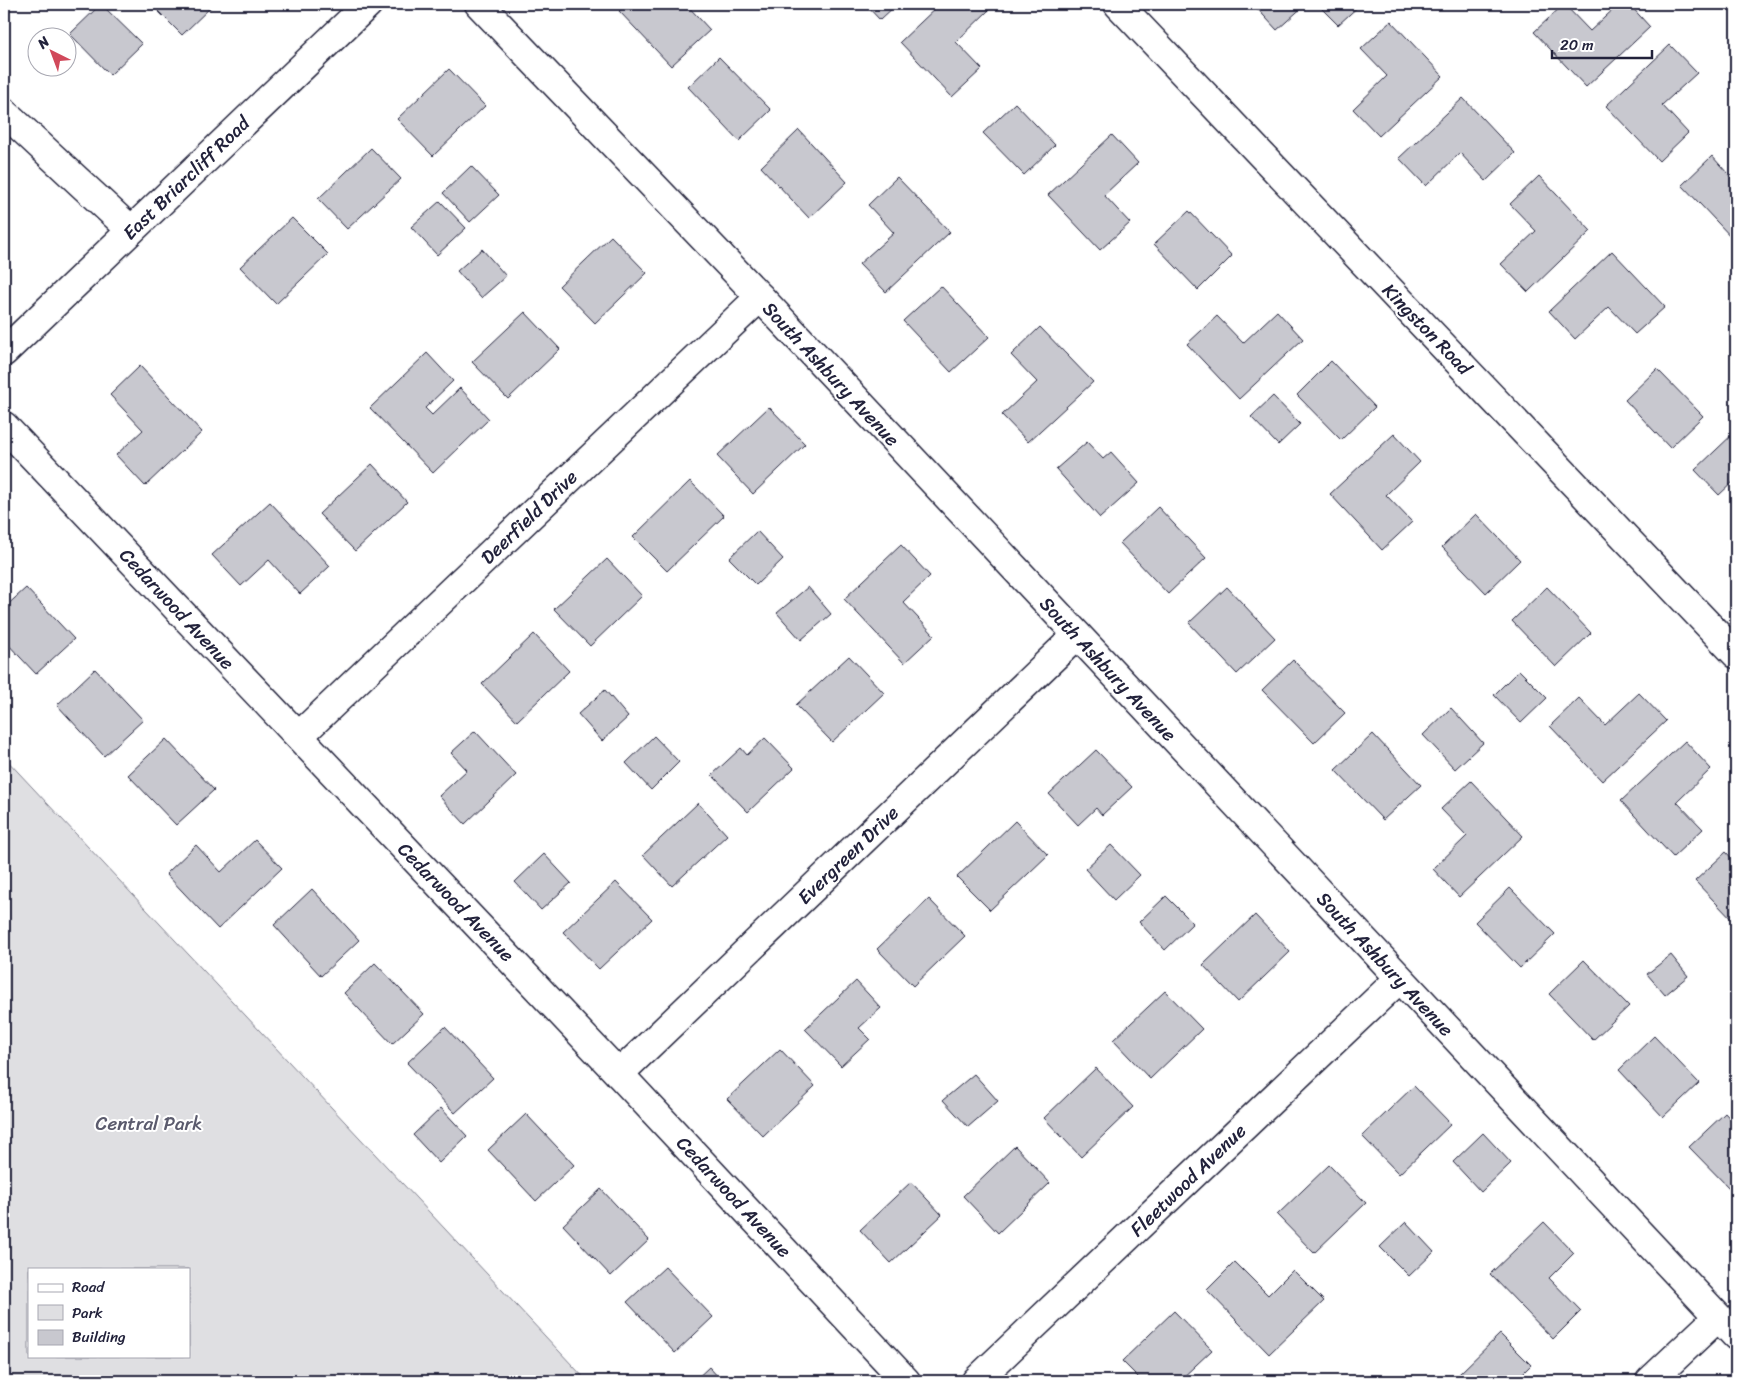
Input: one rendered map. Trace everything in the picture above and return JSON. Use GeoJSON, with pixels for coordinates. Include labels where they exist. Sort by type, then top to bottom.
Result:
{"type":"FeatureCollection","features":[{"type":"Feature","properties":{"kind":"street","name":"East Briarcliff Road"},"geometry":{"type":"LineString","coordinates":[[4,352],[368,4]]}},
{"type":"Feature","properties":{"kind":"street","name":"South Ashbury Avenue"},"geometry":{"type":"LineString","coordinates":[[479,4],[760,297],[1727,1326]]}},
{"type":"Feature","properties":{"kind":"street","name":"Kingston Road"},"geometry":{"type":"LineString","coordinates":[[1118,4],[1736,654]]}},
{"type":"Feature","properties":{"kind":"street"},"geometry":{"type":"LineString","coordinates":[[4,112],[131,230]]}},
{"type":"Feature","properties":{"kind":"street","name":"Deerfield Drive"},"geometry":{"type":"LineString","coordinates":[[298,736],[760,297]]}},
{"type":"Feature","properties":{"kind":"street","name":"Cedarwood Avenue"},"geometry":{"type":"LineString","coordinates":[[4,426],[619,1074],[906,1381]]}},
{"type":"Feature","properties":{"kind":"street","name":"Evergreen Drive"},"geometry":{"type":"LineString","coordinates":[[619,1074],[1077,635]]}},
{"type":"Feature","properties":{"kind":"street","name":"Fleetwood Avenue"},"geometry":{"type":"LineString","coordinates":[[976,1381],[1399,979]]}},
{"type":"Feature","properties":{"kind":"street"},"geometry":{"type":"LineString","coordinates":[[1650,1381],[1727,1326]]}},
{"type":"Feature","properties":{"kind":"green space","name":"Central Park"},"geometry":{"type":"Polygon","coordinates":[[[4,757],[587,1381],[4,1381],[4,757]]]}},
{"type":"Feature","properties":{"kind":"building"},"geometry":{"type":"Polygon","coordinates":[[[101,4],[142,44],[110,75],[78,42],[78,28],[76,28],[101,4]]]}},
{"type":"Feature","properties":{"kind":"building"},"geometry":{"type":"Polygon","coordinates":[[[151,4],[214,4],[182,35],[151,4]]]}},
{"type":"Feature","properties":{"kind":"building"},"geometry":{"type":"Polygon","coordinates":[[[627,4],[686,4],[710,30],[671,66],[619,11],[627,4]]]}},
{"type":"Feature","properties":{"kind":"building"},"geometry":{"type":"Polygon","coordinates":[[[865,4],[897,4],[880,20],[865,4]]]}},
{"type":"Feature","properties":{"kind":"building"},"geometry":{"type":"Polygon","coordinates":[[[940,4],[985,4],[990,9],[956,42],[982,69],[952,97],[900,42],[940,4]]]}},
{"type":"Feature","properties":{"kind":"building"},"geometry":{"type":"Polygon","coordinates":[[[1253,4],[1306,4],[1277,30],[1253,4]]]}},
{"type":"Feature","properties":{"kind":"building"},"geometry":{"type":"Polygon","coordinates":[[[1317,4],[1361,4],[1338,25],[1317,4]]]}},
{"type":"Feature","properties":{"kind":"building"},"geometry":{"type":"Polygon","coordinates":[[[1564,4],[1590,31],[1619,4],[1629,4],[1650,27],[1586,87],[1534,32],[1564,4]]]}},
{"type":"Feature","properties":{"kind":"building"},"geometry":{"type":"Polygon","coordinates":[[[1391,21],[1443,76],[1379,136],[1353,109],[1387,76],[1361,49],[1391,21]]]}},
{"type":"Feature","properties":{"kind":"building"},"geometry":{"type":"Polygon","coordinates":[[[1670,45],[1697,73],[1662,105],[1688,133],[1659,161],[1606,106],[1670,45]]]}},
{"type":"Feature","properties":{"kind":"building"},"geometry":{"type":"Polygon","coordinates":[[[719,57],[771,110],[739,141],[688,87],[719,57]]]}},
{"type":"Feature","properties":{"kind":"building"},"geometry":{"type":"Polygon","coordinates":[[[449,69],[485,106],[433,156],[397,119],[449,69]]]}},
{"type":"Feature","properties":{"kind":"building"},"geometry":{"type":"Polygon","coordinates":[[[1463,98],[1515,153],[1486,181],[1460,153],[1426,186],[1399,158],[1463,98]]]}},
{"type":"Feature","properties":{"kind":"building"},"geometry":{"type":"Polygon","coordinates":[[[1015,103],[1055,145],[1024,175],[983,133],[1015,103]]]}},
{"type":"Feature","properties":{"kind":"building"},"geometry":{"type":"Polygon","coordinates":[[[799,130],[847,182],[809,218],[761,167],[799,130]]]}},
{"type":"Feature","properties":{"kind":"building"},"geometry":{"type":"Polygon","coordinates":[[[1112,135],[1138,163],[1104,195],[1130,223],[1100,250],[1048,195],[1112,135]]]}},
{"type":"Feature","properties":{"kind":"building"},"geometry":{"type":"Polygon","coordinates":[[[371,148],[401,179],[347,229],[318,199],[371,148]]]}},
{"type":"Feature","properties":{"kind":"building"},"geometry":{"type":"Polygon","coordinates":[[[1712,156],[1736,183],[1736,238],[1734,240],[1682,185],[1712,156]]]}},
{"type":"Feature","properties":{"kind":"building"},"geometry":{"type":"Polygon","coordinates":[[[471,166],[499,195],[470,222],[443,193],[471,166]]]}},
{"type":"Feature","properties":{"kind":"building"},"geometry":{"type":"Polygon","coordinates":[[[1539,176],[1591,231],[1528,292],[1501,264],[1536,231],[1510,204],[1539,176]]]}},
{"type":"Feature","properties":{"kind":"building"},"geometry":{"type":"Polygon","coordinates":[[[897,177],[950,232],[886,292],[859,264],[894,233],[868,205],[897,177]]]}},
{"type":"Feature","properties":{"kind":"building"},"geometry":{"type":"Polygon","coordinates":[[[440,201],[466,228],[437,255],[411,227],[440,201]]]}},
{"type":"Feature","properties":{"kind":"building"},"geometry":{"type":"Polygon","coordinates":[[[1189,211],[1232,256],[1198,290],[1154,244],[1189,211]]]}},
{"type":"Feature","properties":{"kind":"building"},"geometry":{"type":"Polygon","coordinates":[[[292,218],[328,254],[276,304],[240,267],[292,218]]]}},
{"type":"Feature","properties":{"kind":"building"},"geometry":{"type":"Polygon","coordinates":[[[611,236],[647,273],[595,323],[559,286],[611,236]]]}},
{"type":"Feature","properties":{"kind":"building"},"geometry":{"type":"Polygon","coordinates":[[[482,249],[506,276],[481,298],[457,271],[482,249]]]}},
{"type":"Feature","properties":{"kind":"building"},"geometry":{"type":"Polygon","coordinates":[[[1612,251],[1665,307],[1635,334],[1609,307],[1575,339],[1549,311],[1612,251]]]}},
{"type":"Feature","properties":{"kind":"building"},"geometry":{"type":"Polygon","coordinates":[[[941,286],[989,337],[951,372],[903,321],[941,286]]]}},
{"type":"Feature","properties":{"kind":"building"},"geometry":{"type":"Polygon","coordinates":[[[1277,311],[1303,339],[1239,399],[1187,344],[1217,316],[1243,343],[1277,311]]]}},
{"type":"Feature","properties":{"kind":"building"},"geometry":{"type":"Polygon","coordinates":[[[525,312],[560,349],[508,399],[472,362],[525,312]]]}},
{"type":"Feature","properties":{"kind":"building"},"geometry":{"type":"Polygon","coordinates":[[[1040,327],[1093,382],[1028,442],[1002,415],[1037,382],[1011,355],[1040,327]]]}},
{"type":"Feature","properties":{"kind":"building"},"geometry":{"type":"Polygon","coordinates":[[[427,353],[453,381],[425,408],[432,415],[460,388],[489,419],[433,473],[370,408],[427,353]]]}},
{"type":"Feature","properties":{"kind":"building"},"geometry":{"type":"Polygon","coordinates":[[[1331,361],[1375,407],[1341,440],[1297,395],[1331,361]]]}},
{"type":"Feature","properties":{"kind":"building"},"geometry":{"type":"Polygon","coordinates":[[[140,366],[202,432],[145,486],[116,455],[143,430],[110,395],[140,366]]]}},
{"type":"Feature","properties":{"kind":"building"},"geometry":{"type":"Polygon","coordinates":[[[1657,369],[1703,416],[1670,448],[1625,400],[1657,369]]]}},
{"type":"Feature","properties":{"kind":"building"},"geometry":{"type":"Polygon","coordinates":[[[1273,396],[1300,424],[1278,445],[1251,417],[1273,396]]]}},
{"type":"Feature","properties":{"kind":"building"},"geometry":{"type":"Polygon","coordinates":[[[769,407],[805,444],[753,494],[717,456],[769,407]]]}},
{"type":"Feature","properties":{"kind":"building"},"geometry":{"type":"Polygon","coordinates":[[[1736,431],[1736,479],[1719,495],[1695,470],[1736,431]]]}},
{"type":"Feature","properties":{"kind":"building"},"geometry":{"type":"Polygon","coordinates":[[[1394,434],[1420,462],[1386,495],[1412,522],[1382,550],[1330,494],[1394,434]]]}},
{"type":"Feature","properties":{"kind":"building"},"geometry":{"type":"Polygon","coordinates":[[[1087,442],[1103,459],[1111,452],[1139,483],[1100,518],[1056,469],[1087,442]]]}},
{"type":"Feature","properties":{"kind":"building"},"geometry":{"type":"Polygon","coordinates":[[[372,464],[407,502],[355,551],[319,514],[372,464]]]}},
{"type":"Feature","properties":{"kind":"building"},"geometry":{"type":"Polygon","coordinates":[[[690,481],[724,516],[667,571],[633,537],[690,481]]]}},
{"type":"Feature","properties":{"kind":"building"},"geometry":{"type":"Polygon","coordinates":[[[270,502],[330,566],[300,594],[269,560],[241,586],[212,555],[270,502]]]}},
{"type":"Feature","properties":{"kind":"building"},"geometry":{"type":"Polygon","coordinates":[[[1158,507],[1206,558],[1168,594],[1120,543],[1158,507]]]}},
{"type":"Feature","properties":{"kind":"building"},"geometry":{"type":"Polygon","coordinates":[[[1476,514],[1520,560],[1486,593],[1442,547],[1476,514]]]}},
{"type":"Feature","properties":{"kind":"building"},"geometry":{"type":"Polygon","coordinates":[[[757,531],[783,559],[756,585],[729,558],[757,531]]]}},
{"type":"Feature","properties":{"kind":"building"},"geometry":{"type":"Polygon","coordinates":[[[901,545],[930,576],[903,602],[934,635],[904,663],[844,599],[901,545]]]}},
{"type":"Feature","properties":{"kind":"building"},"geometry":{"type":"Polygon","coordinates":[[[607,559],[642,596],[590,646],[554,609],[607,559]]]}},
{"type":"Feature","properties":{"kind":"building"},"geometry":{"type":"Polygon","coordinates":[[[808,587],[831,614],[801,640],[777,613],[808,587]]]}},
{"type":"Feature","properties":{"kind":"building"},"geometry":{"type":"Polygon","coordinates":[[[1227,587],[1275,638],[1237,674],[1189,623],[1227,587]]]}},
{"type":"Feature","properties":{"kind":"building"},"geometry":{"type":"Polygon","coordinates":[[[1547,587],[1591,633],[1556,667],[1512,621],[1547,587]]]}},
{"type":"Feature","properties":{"kind":"building"},"geometry":{"type":"Polygon","coordinates":[[[26,588],[74,639],[36,674],[4,640],[4,608],[26,588]]]}},
{"type":"Feature","properties":{"kind":"building"},"geometry":{"type":"Polygon","coordinates":[[[534,634],[569,671],[517,721],[482,684],[534,634]]]}},
{"type":"Feature","properties":{"kind":"building"},"geometry":{"type":"Polygon","coordinates":[[[849,656],[884,693],[832,742],[796,705],[849,656]]]}},
{"type":"Feature","properties":{"kind":"building"},"geometry":{"type":"Polygon","coordinates":[[[1293,660],[1345,713],[1314,743],[1262,690],[1293,660]]]}},
{"type":"Feature","properties":{"kind":"building"},"geometry":{"type":"Polygon","coordinates":[[[95,669],[143,720],[104,756],[57,705],[95,669]]]}},
{"type":"Feature","properties":{"kind":"building"},"geometry":{"type":"Polygon","coordinates":[[[1519,670],[1547,698],[1521,723],[1494,695],[1519,670]]]}},
{"type":"Feature","properties":{"kind":"building"},"geometry":{"type":"Polygon","coordinates":[[[605,690],[628,717],[602,741],[578,714],[605,690]]]}},
{"type":"Feature","properties":{"kind":"building"},"geometry":{"type":"Polygon","coordinates":[[[1639,693],[1666,721],[1602,781],[1550,726],[1579,698],[1605,725],[1639,693]]]}},
{"type":"Feature","properties":{"kind":"building"},"geometry":{"type":"Polygon","coordinates":[[[1451,708],[1483,743],[1455,769],[1423,735],[1451,708]]]}},
{"type":"Feature","properties":{"kind":"building"},"geometry":{"type":"Polygon","coordinates":[[[475,731],[516,775],[465,824],[439,796],[467,770],[451,753],[475,731]]]}},
{"type":"Feature","properties":{"kind":"building"},"geometry":{"type":"Polygon","coordinates":[[[1373,734],[1421,785],[1383,820],[1335,770],[1373,734]]]}},
{"type":"Feature","properties":{"kind":"building"},"geometry":{"type":"Polygon","coordinates":[[[654,736],[679,762],[651,790],[626,763],[654,736]]]}},
{"type":"Feature","properties":{"kind":"building"},"geometry":{"type":"Polygon","coordinates":[[[765,738],[794,768],[748,812],[712,775],[741,748],[747,755],[765,738]]]}},
{"type":"Feature","properties":{"kind":"building"},"geometry":{"type":"Polygon","coordinates":[[[166,739],[214,790],[176,825],[128,775],[166,739]]]}},
{"type":"Feature","properties":{"kind":"building"},"geometry":{"type":"Polygon","coordinates":[[[1685,741],[1711,769],[1677,802],[1703,829],[1673,857],[1621,801],[1685,741]]]}},
{"type":"Feature","properties":{"kind":"building"},"geometry":{"type":"Polygon","coordinates":[[[1096,750],[1132,787],[1102,815],[1096,808],[1078,825],[1049,794],[1096,750]]]}},
{"type":"Feature","properties":{"kind":"building"},"geometry":{"type":"Polygon","coordinates":[[[1471,781],[1523,836],[1459,897],[1433,869],[1467,836],[1441,809],[1471,781]]]}},
{"type":"Feature","properties":{"kind":"building"},"geometry":{"type":"Polygon","coordinates":[[[698,803],[727,835],[672,886],[643,855],[698,803]]]}},
{"type":"Feature","properties":{"kind":"building"},"geometry":{"type":"Polygon","coordinates":[[[1015,821],[1048,855],[990,910],[957,877],[1015,821]]]}},
{"type":"Feature","properties":{"kind":"building"},"geometry":{"type":"Polygon","coordinates":[[[255,840],[282,868],[218,929],[166,874],[196,845],[221,872],[255,840]]]}},
{"type":"Feature","properties":{"kind":"building"},"geometry":{"type":"Polygon","coordinates":[[[1111,845],[1140,875],[1114,900],[1085,869],[1111,845]]]}},
{"type":"Feature","properties":{"kind":"building"},"geometry":{"type":"Polygon","coordinates":[[[1726,852],[1736,863],[1736,924],[1695,881],[1726,852]]]}},
{"type":"Feature","properties":{"kind":"building"},"geometry":{"type":"Polygon","coordinates":[[[544,854],[571,883],[541,910],[515,882],[544,854]]]}},
{"type":"Feature","properties":{"kind":"building"},"geometry":{"type":"Polygon","coordinates":[[[616,882],[652,919],[599,969],[563,932],[616,882]]]}},
{"type":"Feature","properties":{"kind":"building"},"geometry":{"type":"Polygon","coordinates":[[[1510,888],[1555,934],[1520,968],[1475,922],[1510,888]]]}},
{"type":"Feature","properties":{"kind":"building"},"geometry":{"type":"Polygon","coordinates":[[[312,889],[359,940],[321,976],[274,925],[312,889]]]}},
{"type":"Feature","properties":{"kind":"building"},"geometry":{"type":"Polygon","coordinates":[[[1166,896],[1193,923],[1165,950],[1139,922],[1166,896]]]}},
{"type":"Feature","properties":{"kind":"building"},"geometry":{"type":"Polygon","coordinates":[[[929,899],[965,936],[913,986],[877,949],[929,899]]]}},
{"type":"Feature","properties":{"kind":"building"},"geometry":{"type":"Polygon","coordinates":[[[1255,915],[1290,952],[1238,1002],[1203,965],[1255,915]]]}},
{"type":"Feature","properties":{"kind":"building"},"geometry":{"type":"Polygon","coordinates":[[[1671,955],[1688,976],[1665,995],[1647,974],[1671,955]]]}},
{"type":"Feature","properties":{"kind":"building"},"geometry":{"type":"Polygon","coordinates":[[[1584,960],[1629,1006],[1593,1040],[1549,994],[1584,960]]]}},
{"type":"Feature","properties":{"kind":"building"},"geometry":{"type":"Polygon","coordinates":[[[375,963],[424,1014],[392,1044],[344,993],[375,963]]]}},
{"type":"Feature","properties":{"kind":"building"},"geometry":{"type":"Polygon","coordinates":[[[856,981],[881,1008],[859,1028],[870,1039],[841,1066],[805,1029],[856,981]]]}},
{"type":"Feature","properties":{"kind":"building"},"geometry":{"type":"Polygon","coordinates":[[[1165,991],[1202,1029],[1150,1079],[1113,1040],[1165,991]]]}},
{"type":"Feature","properties":{"kind":"building"},"geometry":{"type":"Polygon","coordinates":[[[445,1027],[493,1078],[455,1113],[407,1063],[445,1027]]]}},
{"type":"Feature","properties":{"kind":"building"},"geometry":{"type":"Polygon","coordinates":[[[1654,1036],[1699,1083],[1663,1117],[1619,1070],[1654,1036]]]}},
{"type":"Feature","properties":{"kind":"building"},"geometry":{"type":"Polygon","coordinates":[[[780,1049],[815,1086],[763,1136],[727,1099],[780,1049]]]}},
{"type":"Feature","properties":{"kind":"building"},"geometry":{"type":"Polygon","coordinates":[[[1096,1068],[1133,1107],[1081,1157],[1044,1118],[1096,1068]]]}},
{"type":"Feature","properties":{"kind":"building"},"geometry":{"type":"Polygon","coordinates":[[[974,1074],[998,1101],[968,1127],[943,1100],[974,1074]]]}},
{"type":"Feature","properties":{"kind":"building"},"geometry":{"type":"Polygon","coordinates":[[[1414,1086],[1451,1124],[1399,1174],[1362,1136],[1414,1086]]]}},
{"type":"Feature","properties":{"kind":"building"},"geometry":{"type":"Polygon","coordinates":[[[441,1108],[467,1136],[439,1163],[413,1135],[441,1108]]]}},
{"type":"Feature","properties":{"kind":"building"},"geometry":{"type":"Polygon","coordinates":[[[1725,1113],[1736,1125],[1736,1191],[1734,1193],[1689,1147],[1725,1113]]]}},
{"type":"Feature","properties":{"kind":"building"},"geometry":{"type":"Polygon","coordinates":[[[526,1114],[574,1165],[536,1201],[488,1150],[526,1114]]]}},
{"type":"Feature","properties":{"kind":"building"},"geometry":{"type":"Polygon","coordinates":[[[1483,1133],[1511,1163],[1481,1192],[1453,1162],[1483,1133]]]}},
{"type":"Feature","properties":{"kind":"building"},"geometry":{"type":"Polygon","coordinates":[[[1015,1146],[1050,1183],[998,1233],[963,1196],[1015,1146]]]}},
{"type":"Feature","properties":{"kind":"building"},"geometry":{"type":"Polygon","coordinates":[[[1329,1165],[1366,1203],[1314,1253],[1277,1215],[1329,1165]]]}},
{"type":"Feature","properties":{"kind":"building"},"geometry":{"type":"Polygon","coordinates":[[[911,1182],[942,1215],[891,1263],[860,1230],[911,1182]]]}},
{"type":"Feature","properties":{"kind":"building"},"geometry":{"type":"Polygon","coordinates":[[[601,1189],[649,1240],[611,1276],[563,1225],[601,1189]]]}},
{"type":"Feature","properties":{"kind":"building"},"geometry":{"type":"Polygon","coordinates":[[[1406,1222],[1434,1252],[1409,1276],[1380,1247],[1406,1222]]]}},
{"type":"Feature","properties":{"kind":"building"},"geometry":{"type":"Polygon","coordinates":[[[1544,1222],[1574,1253],[1549,1278],[1581,1311],[1553,1339],[1490,1274],[1544,1222]]]}},
{"type":"Feature","properties":{"kind":"building"},"geometry":{"type":"Polygon","coordinates":[[[1235,1262],[1268,1295],[1293,1270],[1324,1301],[1269,1354],[1207,1290],[1235,1262]]]}},
{"type":"Feature","properties":{"kind":"building"},"geometry":{"type":"Polygon","coordinates":[[[665,1267],[713,1317],[675,1353],[627,1302],[665,1267]]]}},
{"type":"Feature","properties":{"kind":"building"},"geometry":{"type":"Polygon","coordinates":[[[1174,1311],[1212,1350],[1179,1381],[1142,1381],[1122,1361],[1174,1311]]]}},
{"type":"Feature","properties":{"kind":"building"},"geometry":{"type":"Polygon","coordinates":[[[1500,1334],[1531,1365],[1515,1381],[1462,1381],[1457,1376],[1500,1334]]]}},
{"type":"Feature","properties":{"kind":"building"},"geometry":{"type":"Polygon","coordinates":[[[709,1367],[722,1381],[694,1381],[709,1367]]]}}]}
